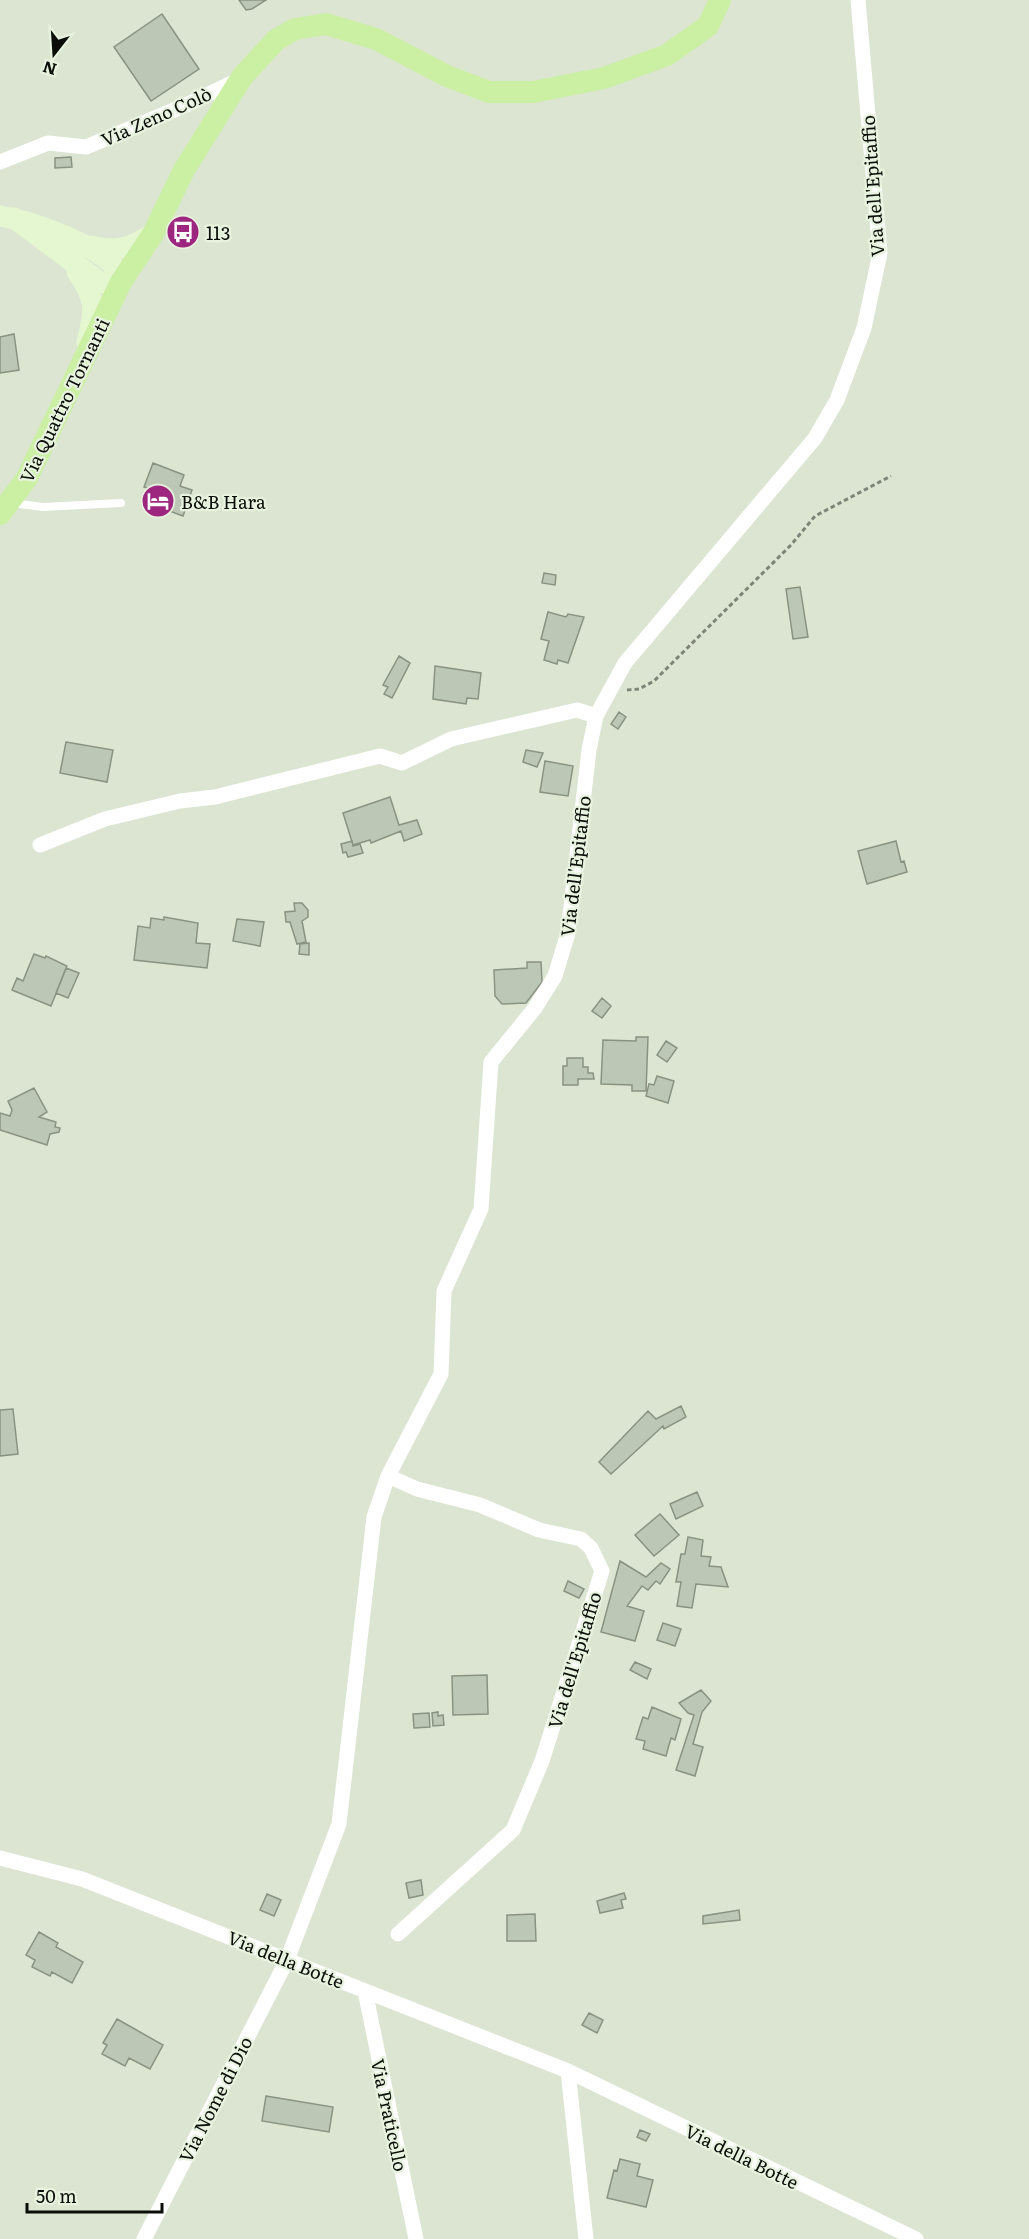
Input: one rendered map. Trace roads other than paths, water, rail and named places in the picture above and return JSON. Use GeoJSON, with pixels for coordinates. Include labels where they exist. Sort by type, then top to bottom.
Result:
{"type":"FeatureCollection","features":[{"type":"Feature","properties":{"kind":"main road","name":"Via Quattro Tornanti"},"geometry":{"type":"LineString","coordinates":[[5,508],[27,478],[121,282],[153,234],[183,170],[243,77],[276,40],[295,29],[326,24],[376,39],[447,76],[489,92],[533,92],[604,78],[667,55],[708,26],[720,0]]}},
{"type":"Feature","properties":{"kind":"main road"},"geometry":{"type":"LineString","coordinates":[[7,217],[83,244],[109,250],[128,249],[153,234]]}},
{"type":"Feature","properties":{"kind":"main road"},"geometry":{"type":"LineString","coordinates":[[7,217],[100,283],[121,282],[112,263],[83,244]]}},
{"type":"Feature","properties":{"kind":"main road"},"geometry":{"type":"LineString","coordinates":[[70,261],[92,292],[93,319],[80,368]]}},
{"type":"Feature","properties":{"kind":"street","name":"Via dell'Epitaffio"},"geometry":{"type":"LineString","coordinates":[[287,1960],[339,1824],[374,1517],[388,1476],[441,1374],[444,1292],[481,1209],[491,1062],[535,1008],[555,976],[568,933],[589,750],[597,716],[625,663],[815,438],[837,400],[864,328],[880,253],[858,0]]}},
{"type":"Feature","properties":{"kind":"street","name":"Via Zeno Colò"},"geometry":{"type":"LineString","coordinates":[[0,162],[48,143],[86,147],[186,105],[243,77]]}},
{"type":"Feature","properties":{"kind":"street"},"geometry":{"type":"LineString","coordinates":[[40,845],[105,819],[180,801],[215,797],[380,756],[402,763],[451,738],[577,710],[597,716]]}},
{"type":"Feature","properties":{"kind":"street","name":"Via dell'Epitaffio"},"geometry":{"type":"LineString","coordinates":[[388,1476],[417,1489],[480,1505],[539,1530],[580,1539],[591,1548],[602,1571],[542,1761],[513,1830],[398,1934]]}},
{"type":"Feature","properties":{"kind":"street","name":"Via della Botte"},"geometry":{"type":"LineString","coordinates":[[0,1858],[82,1878],[568,2071],[916,2239]]}},
{"type":"Feature","properties":{"kind":"street","name":"Via Nome di Dio"},"geometry":{"type":"LineString","coordinates":[[144,2239],[287,1960]]}},
{"type":"Feature","properties":{"kind":"street","name":"Via Praticello"},"geometry":{"type":"LineString","coordinates":[[365,1991],[416,2239]]}},
{"type":"Feature","properties":{"kind":"street"},"geometry":{"type":"LineString","coordinates":[[568,2071],[586,2239]]}},
{"type":"Feature","properties":{"kind":"lane"},"geometry":{"type":"LineString","coordinates":[[5,508],[121,503]]}},
{"type":"Feature","properties":{"kind":"place","name":"113"},"geometry":{"type":"Point","coordinates":[183,232]}},
{"type":"Feature","properties":{"kind":"place","name":"B&B Hara"},"geometry":{"type":"Point","coordinates":[158,501]}}]}
